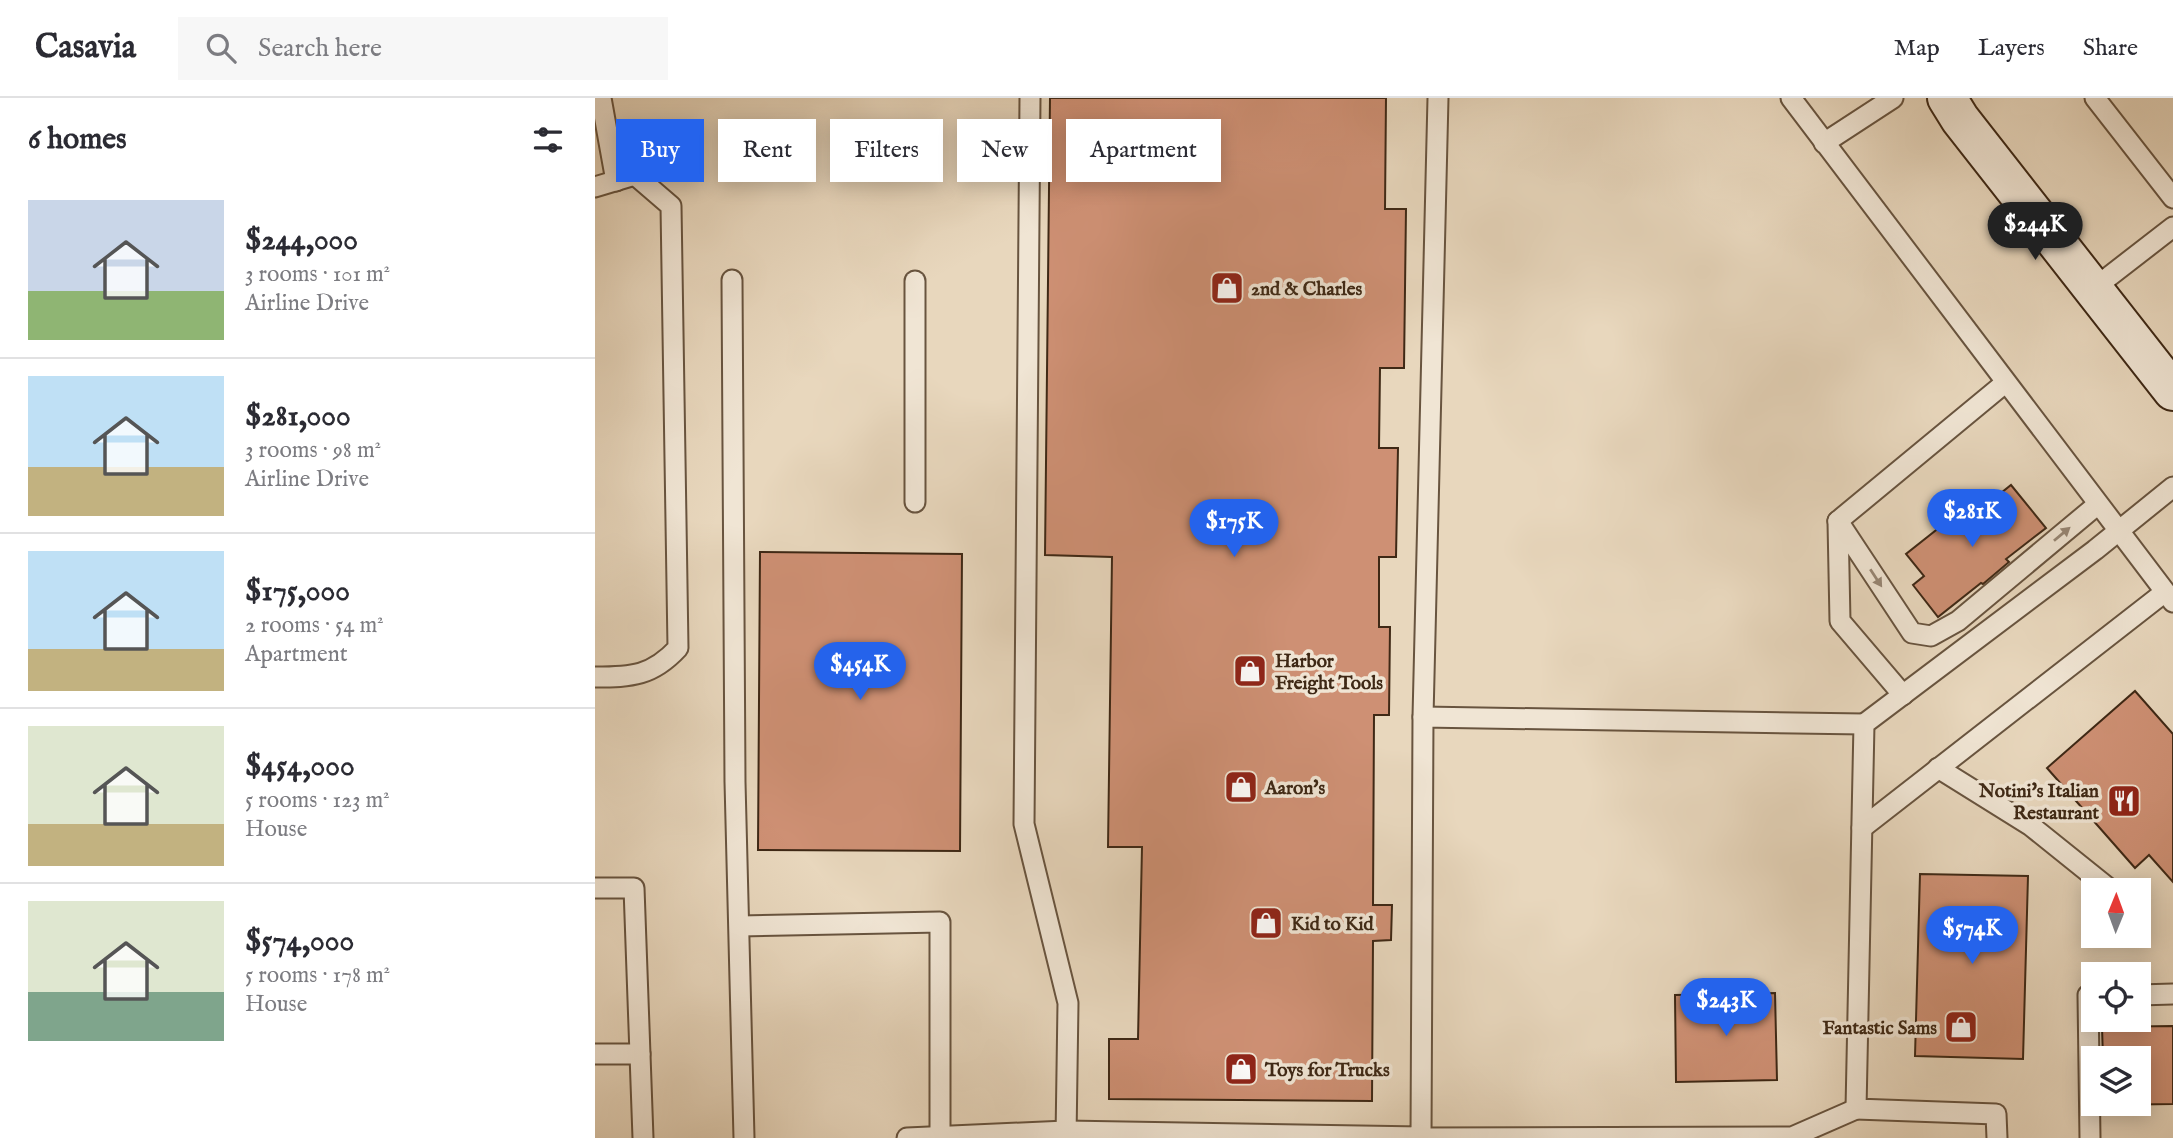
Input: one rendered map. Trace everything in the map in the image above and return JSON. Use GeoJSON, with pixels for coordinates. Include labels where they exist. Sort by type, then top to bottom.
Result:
{"type":"FeatureCollection","features":[{"type":"Feature","properties":{"kind":"main road"},"geometry":{"type":"LineString","coordinates":[[1947,98],[1960,119],[2173,391]]}},
{"type":"Feature","properties":{"kind":"lane"},"geometry":{"type":"LineString","coordinates":[[595,187],[616,181],[601,98]]}},
{"type":"Feature","properties":{"kind":"lane"},"geometry":{"type":"LineString","coordinates":[[1030,98],[1024,824],[1068,1003],[1066,1134]]}},
{"type":"Feature","properties":{"kind":"lane"},"geometry":{"type":"LineString","coordinates":[[1421,1138],[1423,717],[1438,98]]}},
{"type":"Feature","properties":{"kind":"lane"},"geometry":{"type":"LineString","coordinates":[[1791,98],[2117,532],[2169,597],[1938,768],[1863,828]]}},
{"type":"Feature","properties":{"kind":"lane"},"geometry":{"type":"LineString","coordinates":[[1824,143],[1893,98]]}},
{"type":"Feature","properties":{"kind":"lane"},"geometry":{"type":"LineString","coordinates":[[2095,98],[2173,198]]}},
{"type":"Feature","properties":{"kind":"lane"},"geometry":{"type":"LineString","coordinates":[[595,677],[630,677],[661,666],[678,648],[671,206],[643,182]]}},
{"type":"Feature","properties":{"kind":"lane"},"geometry":{"type":"LineString","coordinates":[[2093,289],[2173,228]]}},
{"type":"Feature","properties":{"kind":"lane"},"geometry":{"type":"LineString","coordinates":[[732,280],[744,1138]]}},
{"type":"Feature","properties":{"kind":"lane"},"geometry":{"type":"LineString","coordinates":[[915,281],[915,502]]}},
{"type":"Feature","properties":{"kind":"lane"},"geometry":{"type":"LineString","coordinates":[[1838,521],[2005,383]]}},
{"type":"Feature","properties":{"kind":"lane"},"geometry":{"type":"LineString","coordinates":[[1423,717],[1864,724],[2173,487]]}},
{"type":"Feature","properties":{"kind":"lane"},"geometry":{"type":"LineString","coordinates":[[1838,521],[1912,633],[1931,636],[1958,621],[2097,505]]}},
{"type":"Feature","properties":{"kind":"lane"},"geometry":{"type":"LineString","coordinates":[[1838,521],[1840,621],[1903,695]]}},
{"type":"Feature","properties":{"kind":"lane"},"geometry":{"type":"LineString","coordinates":[[1856,1109],[1864,724]]}},
{"type":"Feature","properties":{"kind":"lane"},"geometry":{"type":"LineString","coordinates":[[1938,768],[2031,826],[2096,878]]}},
{"type":"Feature","properties":{"kind":"lane"},"geometry":{"type":"LineString","coordinates":[[595,888],[634,888],[643,1138]]}},
{"type":"Feature","properties":{"kind":"lane"},"geometry":{"type":"LineString","coordinates":[[740,926],[940,922],[940,1136]]}},
{"type":"Feature","properties":{"kind":"lane"},"geometry":{"type":"LineString","coordinates":[[2151,995],[2173,994]]}},
{"type":"Feature","properties":{"kind":"lane"},"geometry":{"type":"LineString","coordinates":[[2089,1032],[2090,1138]]}},
{"type":"Feature","properties":{"kind":"lane"},"geometry":{"type":"LineString","coordinates":[[595,1054],[640,1054]]}},
{"type":"Feature","properties":{"kind":"lane"},"geometry":{"type":"LineString","coordinates":[[907,1138],[1066,1134],[1421,1138],[1791,1137],[1856,1109],[1996,1114],[1997,1138]]}},
{"type":"Feature","properties":{"kind":"building"},"geometry":{"type":"Polygon","coordinates":[[[1050,98],[1386,98],[1385,209],[1406,209],[1404,368],[1380,368],[1379,448],[1398,448],[1396,557],[1379,557],[1379,627],[1390,627],[1389,715],[1374,715],[1373,905],[1392,905],[1391,940],[1373,941],[1372,1101],[1109,1099],[1109,1039],[1138,1039],[1142,847],[1108,847],[1112,557],[1045,555],[1049,182],[1052,182],[1052,119],[1050,119],[1050,98]]]}},
{"type":"Feature","properties":{"kind":"building"},"geometry":{"type":"Polygon","coordinates":[[[2011,485],[2046,528],[2006,559],[2009,562],[1983,584],[1938,617],[1913,585],[1924,576],[1906,554],[1964,508],[1971,517],[2011,485]]]}},
{"type":"Feature","properties":{"kind":"building"},"geometry":{"type":"Polygon","coordinates":[[[760,552],[962,554],[960,851],[758,850],[760,552]]]}},
{"type":"Feature","properties":{"kind":"building","name":"Notini's Italian Restaurant"},"geometry":{"type":"Polygon","coordinates":[[[2135,691],[2173,734],[2173,882],[2149,855],[2135,868],[2047,768],[2135,691]]]}},
{"type":"Feature","properties":{"kind":"building"},"geometry":{"type":"Polygon","coordinates":[[[1920,874],[2028,876],[2023,1059],[1915,1056],[1920,874]]]}},
{"type":"Feature","properties":{"kind":"building"},"geometry":{"type":"Polygon","coordinates":[[[1775,993],[1777,1080],[1676,1082],[1675,995],[1775,993]]]}},
{"type":"Feature","properties":{"kind":"building"},"geometry":{"type":"Polygon","coordinates":[[[2151,1026],[2173,1026],[2173,1104],[2151,1104],[2151,1046],[2103,1046],[2102,1032],[2151,1032],[2151,1026]]]}},
{"type":"Feature","properties":{"kind":"place","name":"2nd & Charles"},"geometry":{"type":"Point","coordinates":[1227,288]}},
{"type":"Feature","properties":{"kind":"place","name":"Harbor Freight Tools"},"geometry":{"type":"Point","coordinates":[1250,671]}},
{"type":"Feature","properties":{"kind":"place","name":"Aaron's"},"geometry":{"type":"Point","coordinates":[1241,787]}},
{"type":"Feature","properties":{"kind":"place","name":"Notini's Italian Restaurant"},"geometry":{"type":"Point","coordinates":[2124,801]}},
{"type":"Feature","properties":{"kind":"place","name":"Kid to Kid"},"geometry":{"type":"Point","coordinates":[1266,923]}},
{"type":"Feature","properties":{"kind":"place","name":"Fantastic Sams"},"geometry":{"type":"Point","coordinates":[1961,1027]}},
{"type":"Feature","properties":{"kind":"place","name":"Toys for Trucks"},"geometry":{"type":"Point","coordinates":[1241,1069]}}]}
